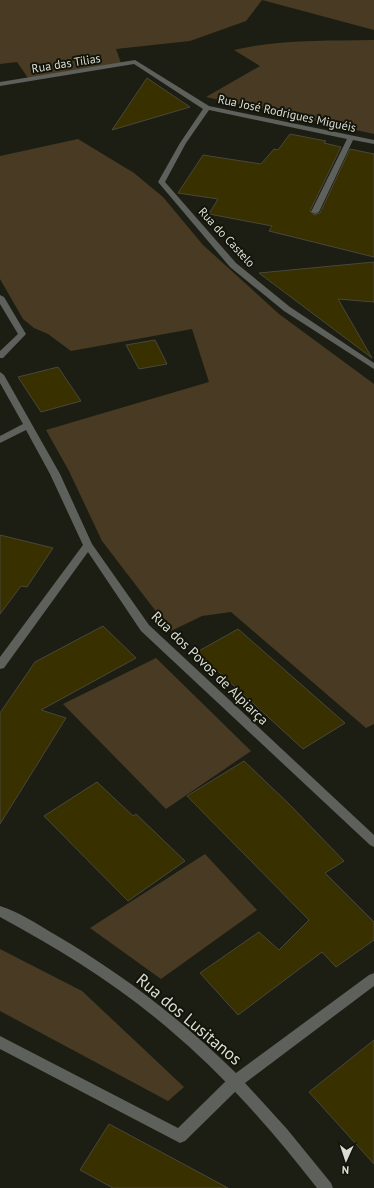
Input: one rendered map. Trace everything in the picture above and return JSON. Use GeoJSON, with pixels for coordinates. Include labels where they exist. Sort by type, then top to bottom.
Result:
{"type":"FeatureCollection","features":[{"type":"Feature","properties":{"kind":"street","name":"Rua das Tílias"},"geometry":{"type":"LineString","coordinates":[[0,84],[136,62]]}},
{"type":"Feature","properties":{"kind":"street","name":"Rua José Rodrigues Miguéis"},"geometry":{"type":"LineString","coordinates":[[136,62],[208,108],[374,142]]}},
{"type":"Feature","properties":{"kind":"street","name":"Rua do Castelo"},"geometry":{"type":"LineString","coordinates":[[208,108],[183,143],[161,182],[233,265],[287,309],[374,367]]}},
{"type":"Feature","properties":{"kind":"street"},"geometry":{"type":"LineString","coordinates":[[315,212],[351,138]]}},
{"type":"Feature","properties":{"kind":"street"},"geometry":{"type":"LineString","coordinates":[[0,297],[22,334],[0,356]]}},
{"type":"Feature","properties":{"kind":"street","name":"Rua dos Povos de Alpiarça"},"geometry":{"type":"LineString","coordinates":[[0,375],[55,474],[88,545],[145,628],[374,842]]}},
{"type":"Feature","properties":{"kind":"street"},"geometry":{"type":"LineString","coordinates":[[0,440],[28,425]]}},
{"type":"Feature","properties":{"kind":"street"},"geometry":{"type":"LineString","coordinates":[[0,665],[88,545]]}},
{"type":"Feature","properties":{"kind":"street","name":"Rua dos Lusitanos"},"geometry":{"type":"LineString","coordinates":[[0,911],[59,944],[134,993],[183,1033],[235,1082],[326,1188]]}},
{"type":"Feature","properties":{"kind":"street"},"geometry":{"type":"LineString","coordinates":[[0,1042],[180,1136],[235,1082],[374,978]]}},
{"type":"Feature","properties":{"kind":"shaded area"},"geometry":{"type":"Polygon","coordinates":[[[0,0],[262,0],[246,21],[190,41],[116,49],[121,63],[28,78],[17,62],[0,64],[0,0]]]}},
{"type":"Feature","properties":{"kind":"shaded area"},"geometry":{"type":"Polygon","coordinates":[[[262,0],[374,0],[374,30],[262,0]]]}},
{"type":"Feature","properties":{"kind":"shaded area"},"geometry":{"type":"Polygon","coordinates":[[[374,40],[374,134],[206,97],[260,66],[234,50],[251,46],[286,42],[374,40]]]}},
{"type":"Feature","properties":{"kind":"shaded area"},"geometry":{"type":"Polygon","coordinates":[[[78,139],[134,173],[163,197],[203,245],[279,314],[374,384],[374,724],[366,728],[231,612],[202,616],[171,631],[102,541],[69,471],[46,430],[209,382],[192,329],[71,351],[48,334],[34,328],[23,319],[0,279],[0,156],[78,139]]]}},
{"type":"Feature","properties":{"kind":"shaded area"},"geometry":{"type":"Polygon","coordinates":[[[156,658],[251,751],[166,809],[63,704],[156,658]]]}},
{"type":"Feature","properties":{"kind":"shaded area"},"geometry":{"type":"Polygon","coordinates":[[[205,854],[257,910],[161,979],[90,928],[205,854]]]}},
{"type":"Feature","properties":{"kind":"shaded area"},"geometry":{"type":"Polygon","coordinates":[[[0,949],[82,991],[184,1087],[168,1101],[0,1011],[0,949]]]}},
{"type":"Feature","properties":{"kind":"building"},"geometry":{"type":"Polygon","coordinates":[[[147,78],[190,107],[112,130],[147,78]]]}},
{"type":"Feature","properties":{"kind":"building"},"geometry":{"type":"Polygon","coordinates":[[[290,134],[326,141],[324,143],[341,147],[310,211],[314,215],[320,213],[350,149],[374,154],[374,257],[269,231],[272,226],[209,214],[218,199],[178,193],[203,155],[261,164],[274,149],[278,150],[290,134]]]}},
{"type":"Feature","properties":{"kind":"building"},"geometry":{"type":"Polygon","coordinates":[[[374,262],[374,302],[338,299],[372,358],[259,273],[374,262]]]}},
{"type":"Feature","properties":{"kind":"building"},"geometry":{"type":"Polygon","coordinates":[[[155,340],[167,364],[139,369],[126,345],[155,340]]]}},
{"type":"Feature","properties":{"kind":"building"},"geometry":{"type":"Polygon","coordinates":[[[58,367],[81,401],[41,412],[18,377],[58,367]]]}},
{"type":"Feature","properties":{"kind":"building"},"geometry":{"type":"Polygon","coordinates":[[[0,535],[53,548],[27,587],[21,586],[0,614],[0,535]]]}},
{"type":"Feature","properties":{"kind":"building"},"geometry":{"type":"Polygon","coordinates":[[[103,626],[136,658],[41,710],[66,718],[0,824],[0,713],[35,662],[103,626]]]}},
{"type":"Feature","properties":{"kind":"building"},"geometry":{"type":"Polygon","coordinates":[[[238,629],[345,723],[303,749],[197,652],[238,629]]]}},
{"type":"Feature","properties":{"kind":"building"},"geometry":{"type":"Polygon","coordinates":[[[244,761],[290,805],[344,861],[325,873],[374,922],[374,940],[336,967],[322,952],[238,1015],[200,973],[259,932],[279,950],[309,920],[187,796],[244,761]]]}},
{"type":"Feature","properties":{"kind":"building"},"geometry":{"type":"Polygon","coordinates":[[[97,782],[133,816],[136,814],[185,861],[128,901],[44,816],[97,782]]]}},
{"type":"Feature","properties":{"kind":"building"},"geometry":{"type":"Polygon","coordinates":[[[374,1040],[374,1164],[309,1092],[374,1040]]]}},
{"type":"Feature","properties":{"kind":"building"},"geometry":{"type":"Polygon","coordinates":[[[109,1124],[228,1188],[113,1188],[80,1170],[109,1124]]]}}]}
